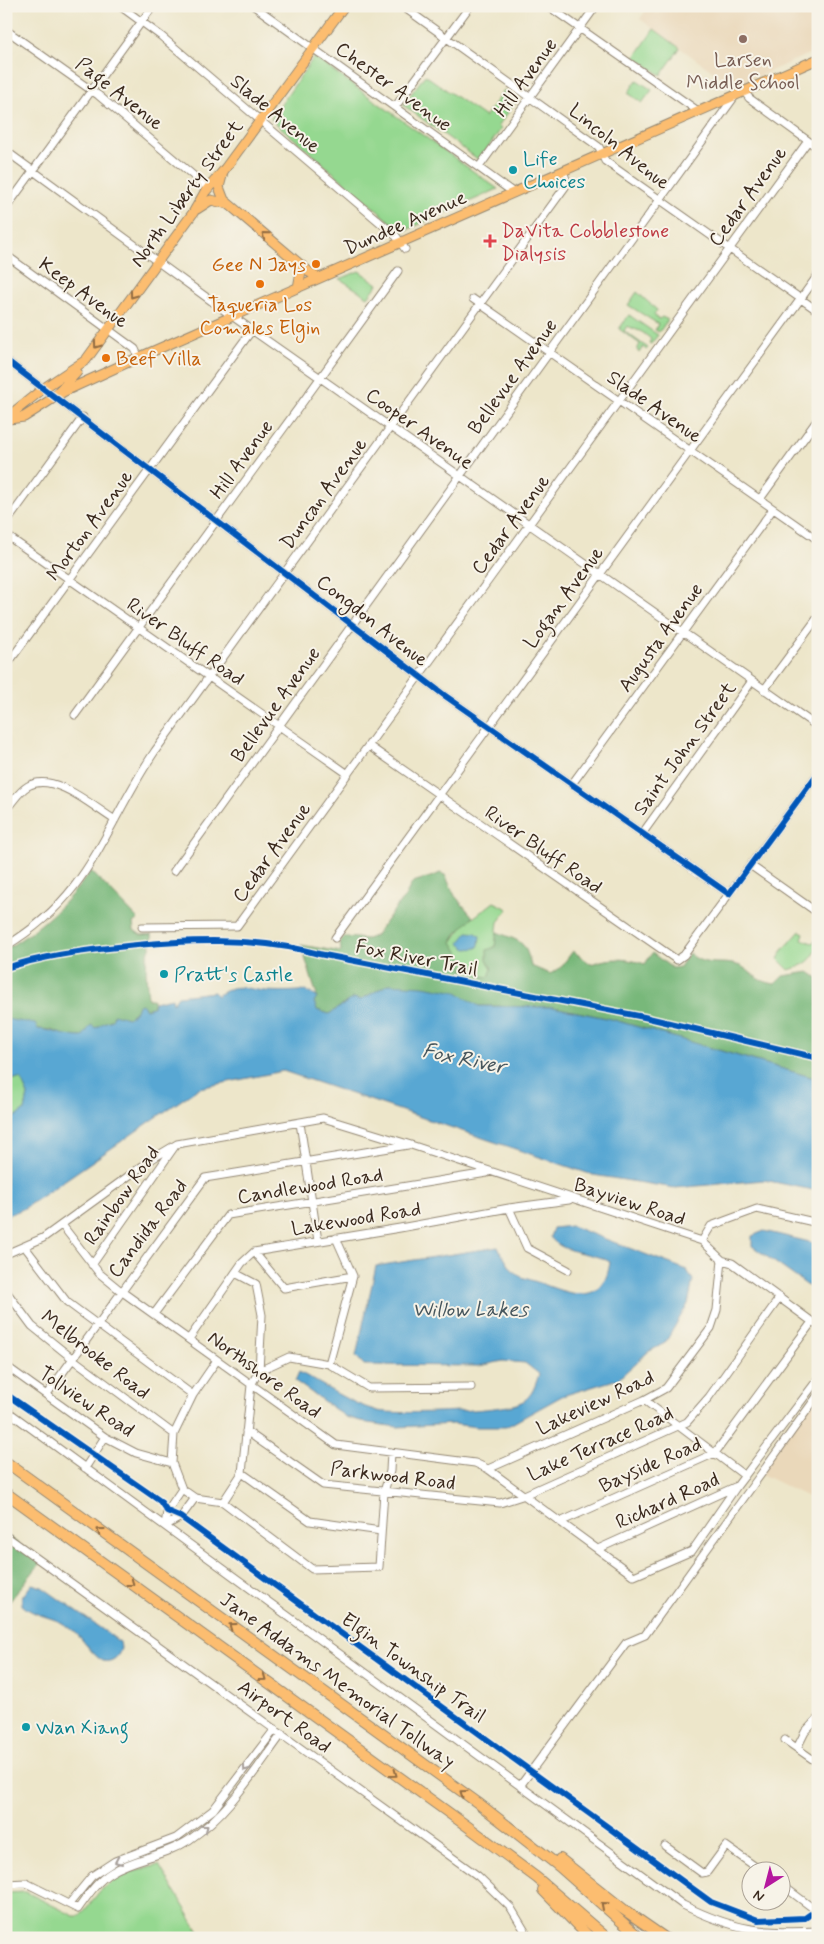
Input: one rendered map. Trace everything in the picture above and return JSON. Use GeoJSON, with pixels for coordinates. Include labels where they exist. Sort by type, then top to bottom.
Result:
{"type":"FeatureCollection","features":[{"type":"Feature","properties":{"kind":"highway","name":"Jane Addams Memorial Tollway"},"geometry":{"type":"LineString","coordinates":[[6,1462],[478,1804],[560,1867],[640,1938]]}},
{"type":"Feature","properties":{"kind":"highway"},"geometry":{"type":"LineString","coordinates":[[6,1493],[526,1871],[608,1938]]}},
{"type":"Feature","properties":{"kind":"highway"},"geometry":{"type":"LineString","coordinates":[[478,1804],[528,1834],[623,1909],[665,1938]]}},
{"type":"Feature","properties":{"kind":"highway"},"geometry":{"type":"LineString","coordinates":[[526,1871],[590,1938]]}},
{"type":"Feature","properties":{"kind":"main road","name":"North Liberty Street"},"geometry":{"type":"LineString","coordinates":[[44,388],[86,360],[193,213],[208,188],[261,121],[344,6]]}},
{"type":"Feature","properties":{"kind":"main road","name":"Dundee Avenue"},"geometry":{"type":"LineString","coordinates":[[11,419],[24,417],[56,397],[232,316],[319,278],[403,246],[514,192],[818,59]]}},
{"type":"Feature","properties":{"kind":"main road"},"geometry":{"type":"LineString","coordinates":[[224,170],[220,189],[222,198],[302,266],[319,278]]}},
{"type":"Feature","properties":{"kind":"main road"},"geometry":{"type":"LineString","coordinates":[[193,213],[208,201],[217,200],[228,204]]}},
{"type":"Feature","properties":{"kind":"main road"},"geometry":{"type":"LineString","coordinates":[[298,288],[302,266]]}},
{"type":"Feature","properties":{"kind":"main road"},"geometry":{"type":"LineString","coordinates":[[56,397],[86,360]]}},
{"type":"Feature","properties":{"kind":"main road","name":"Dundee Avenue"},"geometry":{"type":"LineString","coordinates":[[11,419],[15,411],[44,388]]}},
{"type":"Feature","properties":{"kind":"street","name":"Slade Avenue"},"geometry":{"type":"LineString","coordinates":[[120,6],[142,22],[261,121],[396,236],[403,246]]}},
{"type":"Feature","properties":{"kind":"street"},"geometry":{"type":"LineString","coordinates":[[6,208],[153,6]]}},
{"type":"Feature","properties":{"kind":"street","name":"Chester Avenue"},"geometry":{"type":"LineString","coordinates":[[254,6],[514,192]]}},
{"type":"Feature","properties":{"kind":"street","name":"Lincoln Avenue"},"geometry":{"type":"LineString","coordinates":[[402,6],[599,147],[605,161],[818,311]]}},
{"type":"Feature","properties":{"kind":"street"},"geometry":{"type":"LineString","coordinates":[[395,107],[470,6]]}},
{"type":"Feature","properties":{"kind":"street"},"geometry":{"type":"LineString","coordinates":[[548,6],[698,111]]}},
{"type":"Feature","properties":{"kind":"street","name":"Hill Avenue"},"geometry":{"type":"LineString","coordinates":[[479,167],[596,6]]}},
{"type":"Feature","properties":{"kind":"street","name":"Page Avenue"},"geometry":{"type":"LineString","coordinates":[[6,30],[92,90],[208,188]]}},
{"type":"Feature","properties":{"kind":"street"},"geometry":{"type":"LineString","coordinates":[[744,91],[749,98],[818,148]]}},
{"type":"Feature","properties":{"kind":"street","name":"Bellevue Avenue"},"geometry":{"type":"LineString","coordinates":[[174,871],[735,95]]}},
{"type":"Feature","properties":{"kind":"street","name":"Cedar Avenue"},"geometry":{"type":"LineString","coordinates":[[142,927],[237,926],[808,141]]}},
{"type":"Feature","properties":{"kind":"street","name":"Cooper Avenue"},"geometry":{"type":"LineString","coordinates":[[6,151],[232,316],[818,727]]}},
{"type":"Feature","properties":{"kind":"street","name":"Duncan Avenue"},"geometry":{"type":"LineString","coordinates":[[6,946],[41,922],[70,893],[97,855],[140,774],[390,427],[477,301],[565,187],[567,182],[563,171]]}},
{"type":"Feature","properties":{"kind":"street","name":"Keep Avenue"},"geometry":{"type":"LineString","coordinates":[[6,255],[135,349],[139,358]]}},
{"type":"Feature","properties":{"kind":"street","name":"Hill Avenue"},"geometry":{"type":"LineString","coordinates":[[75,716],[398,271]]}},
{"type":"Feature","properties":{"kind":"street","name":"Logan Avenue"},"geometry":{"type":"LineString","coordinates":[[335,938],[818,274]]}},
{"type":"Feature","properties":{"kind":"street","name":"Slade Avenue"},"geometry":{"type":"LineString","coordinates":[[477,301],[818,540]]}},
{"type":"Feature","properties":{"kind":"street","name":"Morton Avenue"},"geometry":{"type":"LineString","coordinates":[[6,666],[252,330]]}},
{"type":"Feature","properties":{"kind":"street","name":"Congdon Avenue"},"geometry":{"type":"LineString","coordinates":[[6,360],[217,520],[352,626],[488,727],[729,894]]}},
{"type":"Feature","properties":{"kind":"street"},"geometry":{"type":"LineString","coordinates":[[6,523],[83,417]]}},
{"type":"Feature","properties":{"kind":"street"},"geometry":{"type":"LineString","coordinates":[[760,499],[818,419]]}},
{"type":"Feature","properties":{"kind":"street","name":"Augusta Avenue"},"geometry":{"type":"LineString","coordinates":[[572,784],[773,509]]}},
{"type":"Feature","properties":{"kind":"street","name":"River Bluff Road"},"geometry":{"type":"LineString","coordinates":[[6,535],[348,774]]}},
{"type":"Feature","properties":{"kind":"street","name":"Saint John Street"},"geometry":{"type":"LineString","coordinates":[[764,690],[818,617]]}},
{"type":"Feature","properties":{"kind":"street","name":"Saint John Street"},"geometry":{"type":"LineString","coordinates":[[642,834],[752,681]]}},
{"type":"Feature","properties":{"kind":"street","name":"River Bluff Road"},"geometry":{"type":"LineString","coordinates":[[368,746],[677,960],[684,955],[729,894]]}},
{"type":"Feature","properties":{"kind":"street"},"geometry":{"type":"LineString","coordinates":[[729,894],[818,773]]}},
{"type":"Feature","properties":{"kind":"street"},"geometry":{"type":"LineString","coordinates":[[6,809],[27,787],[47,782],[65,789],[116,820]]}},
{"type":"Feature","properties":{"kind":"street"},"geometry":{"type":"LineString","coordinates":[[750,865],[818,913]]}},
{"type":"Feature","properties":{"kind":"street","name":"Bayview Road"},"geometry":{"type":"LineString","coordinates":[[177,1144],[323,1118],[702,1241],[722,1260],[732,1263],[815,1324]]}},
{"type":"Feature","properties":{"kind":"street"},"geometry":{"type":"LineString","coordinates":[[300,1123],[318,1241]]}},
{"type":"Feature","properties":{"kind":"street"},"geometry":{"type":"LineString","coordinates":[[6,1254],[25,1247],[62,1226],[152,1159],[177,1144]]}},
{"type":"Feature","properties":{"kind":"street","name":"Rainbow Road"},"geometry":{"type":"LineString","coordinates":[[92,1265],[177,1144]]}},
{"type":"Feature","properties":{"kind":"street","name":"Candida Road"},"geometry":{"type":"LineString","coordinates":[[47,1394],[205,1178],[411,1145]]}},
{"type":"Feature","properties":{"kind":"street","name":"Candlewood Road"},"geometry":{"type":"LineString","coordinates":[[154,1314],[228,1214],[490,1172]]}},
{"type":"Feature","properties":{"kind":"street","name":"Lakewood Road"},"geometry":{"type":"LineString","coordinates":[[254,1252],[571,1199]]}},
{"type":"Feature","properties":{"kind":"street"},"geometry":{"type":"LineString","coordinates":[[509,1208],[527,1248],[568,1270]]}},
{"type":"Feature","properties":{"kind":"street"},"geometry":{"type":"LineString","coordinates":[[702,1241],[711,1226],[757,1208],[818,1223]]}},
{"type":"Feature","properties":{"kind":"street","name":"Northshore Road"},"geometry":{"type":"LineString","coordinates":[[62,1226],[92,1265],[121,1291],[336,1445],[476,1463],[488,1469]]}},
{"type":"Feature","properties":{"kind":"street"},"geometry":{"type":"LineString","coordinates":[[329,1364],[353,1276],[336,1238]]}},
{"type":"Feature","properties":{"kind":"street"},"geometry":{"type":"LineString","coordinates":[[25,1247],[67,1302],[193,1395]]}},
{"type":"Feature","properties":{"kind":"street"},"geometry":{"type":"LineString","coordinates":[[189,1339],[236,1273],[254,1252],[284,1288],[353,1276]]}},
{"type":"Feature","properties":{"kind":"street","name":"Lakeview Road"},"geometry":{"type":"LineString","coordinates":[[488,1469],[644,1400],[666,1388],[711,1328],[717,1310],[722,1260]]}},
{"type":"Feature","properties":{"kind":"street"},"geometry":{"type":"LineString","coordinates":[[223,1502],[242,1473],[251,1384],[259,1371],[262,1315],[256,1284],[236,1273]]}},
{"type":"Feature","properties":{"kind":"street","name":"Melbrooke Road"},"geometry":{"type":"LineString","coordinates":[[6,1291],[32,1326],[174,1434]]}},
{"type":"Feature","properties":{"kind":"street","name":"Lake Terrace Road"},"geometry":{"type":"LineString","coordinates":[[522,1496],[679,1426],[695,1414],[780,1297]]}},
{"type":"Feature","properties":{"kind":"street","name":"Bayside Road"},"geometry":{"type":"LineString","coordinates":[[560,1522],[715,1453],[815,1324]]}},
{"type":"Feature","properties":{"kind":"street"},"geometry":{"type":"LineString","coordinates":[[259,1371],[289,1357],[329,1364],[369,1388],[471,1387]]}},
{"type":"Feature","properties":{"kind":"street"},"geometry":{"type":"LineString","coordinates":[[217,1360],[193,1395],[174,1434],[172,1463],[182,1489],[195,1498],[223,1502],[312,1569],[379,1567],[384,1492],[390,1472],[390,1452]]}},
{"type":"Feature","properties":{"kind":"street","name":"Tollview Road"},"geometry":{"type":"LineString","coordinates":[[6,1366],[105,1437],[136,1453],[172,1463]]}},
{"type":"Feature","properties":{"kind":"street","name":"Richard Road"},"geometry":{"type":"LineString","coordinates":[[598,1549],[737,1486],[818,1379]]}},
{"type":"Feature","properties":{"kind":"street"},"geometry":{"type":"LineString","coordinates":[[520,1786],[626,1643],[645,1635],[818,1395]]}},
{"type":"Feature","properties":{"kind":"street"},"geometry":{"type":"LineString","coordinates":[[644,1400],[745,1476]]}},
{"type":"Feature","properties":{"kind":"street"},"geometry":{"type":"LineString","coordinates":[[6,1410],[683,1905],[714,1920],[744,1929],[776,1933],[818,1931]]}},
{"type":"Feature","properties":{"kind":"street","name":"Parkwood Road"},"geometry":{"type":"LineString","coordinates":[[246,1431],[323,1485],[500,1503],[522,1496]]}},
{"type":"Feature","properties":{"kind":"street"},"geometry":{"type":"LineString","coordinates":[[85,1468],[105,1437]]}},
{"type":"Feature","properties":{"kind":"street"},"geometry":{"type":"LineString","coordinates":[[488,1469],[522,1496],[634,1576],[692,1551],[737,1486]]}},
{"type":"Feature","properties":{"kind":"street"},"geometry":{"type":"LineString","coordinates":[[242,1473],[310,1521],[381,1531]]}},
{"type":"Feature","properties":{"kind":"street"},"geometry":{"type":"LineString","coordinates":[[165,1526],[166,1511],[182,1489]]}},
{"type":"Feature","properties":{"kind":"street"},"geometry":{"type":"LineString","coordinates":[[165,1526],[181,1517],[195,1498]]}},
{"type":"Feature","properties":{"kind":"street","name":"Airport Road"},"geometry":{"type":"LineString","coordinates":[[6,1536],[478,1876],[511,1908],[529,1938]]}},
{"type":"Feature","properties":{"kind":"street"},"geometry":{"type":"LineString","coordinates":[[797,1748],[805,1732],[818,1718]]}},
{"type":"Feature","properties":{"kind":"street"},"geometry":{"type":"LineString","coordinates":[[69,1904],[92,1876],[115,1861],[154,1848],[182,1834],[213,1810],[275,1728]]}},
{"type":"Feature","properties":{"kind":"street"},"geometry":{"type":"LineString","coordinates":[[6,1884],[26,1883],[78,1909],[96,1886],[112,1872],[186,1841],[210,1825],[225,1809],[282,1734]]}},
{"type":"Feature","properties":{"kind":"street"},"geometry":{"type":"LineString","coordinates":[[785,1740],[818,1763]]}},
{"type":"Feature","properties":{"kind":"street"},"geometry":{"type":"LineString","coordinates":[[182,1834],[186,1841]]}},
{"type":"Feature","properties":{"kind":"street"},"geometry":{"type":"LineString","coordinates":[[665,1846],[702,1873],[708,1872],[726,1846],[749,1862]]}},
{"type":"Feature","properties":{"kind":"street"},"geometry":{"type":"LineString","coordinates":[[792,1892],[818,1912]]}},
{"type":"Feature","properties":{"kind":"shaded area","name":"Larsen Middle School"},"geometry":{"type":"Polygon","coordinates":[[[649,6],[794,6],[818,23],[818,50],[734,87],[640,19],[649,6]]]}},
{"type":"Feature","properties":{"kind":"shaded area"},"geometry":{"type":"Polygon","coordinates":[[[818,1388],[818,1502],[757,1472],[818,1388]]]}},
{"type":"Feature","properties":{"kind":"green space"},"geometry":{"type":"Polygon","coordinates":[[[654,29],[680,48],[661,75],[635,57],[654,29]]]}},
{"type":"Feature","properties":{"kind":"green space"},"geometry":{"type":"Polygon","coordinates":[[[314,57],[498,189],[402,232],[271,119],[314,57]]]}},
{"type":"Feature","properties":{"kind":"green space"},"geometry":{"type":"Polygon","coordinates":[[[425,75],[485,117],[504,90],[518,99],[498,126],[501,129],[479,160],[403,105],[425,75]]]}},
{"type":"Feature","properties":{"kind":"green space"},"geometry":{"type":"Polygon","coordinates":[[[637,80],[652,90],[642,103],[628,93],[637,80]]]}},
{"type":"Feature","properties":{"kind":"green space"},"geometry":{"type":"Polygon","coordinates":[[[359,271],[378,284],[368,297],[340,279],[359,271]]]}},
{"type":"Feature","properties":{"kind":"green space"},"geometry":{"type":"Polygon","coordinates":[[[637,292],[657,310],[654,315],[659,319],[662,317],[668,320],[659,332],[655,330],[658,324],[628,305],[637,292]]]}},
{"type":"Feature","properties":{"kind":"green space"},"geometry":{"type":"Polygon","coordinates":[[[629,315],[658,335],[651,344],[649,343],[651,339],[642,332],[627,326],[624,331],[648,348],[646,350],[643,347],[639,353],[637,350],[640,344],[619,329],[629,315]]]}},
{"type":"Feature","properties":{"kind":"green space"},"geometry":{"type":"Polygon","coordinates":[[[91,871],[138,919],[133,923],[134,930],[141,935],[152,934],[146,973],[148,999],[153,999],[153,1007],[136,1011],[128,1018],[111,1020],[96,1028],[91,1025],[83,1037],[68,1037],[51,1030],[38,1029],[6,1019],[6,949],[53,914],[73,894],[91,871]]]}},
{"type":"Feature","properties":{"kind":"green space"},"geometry":{"type":"Polygon","coordinates":[[[440,873],[445,875],[455,896],[473,917],[457,933],[452,942],[464,961],[463,973],[489,977],[492,969],[487,959],[487,950],[495,947],[497,932],[516,940],[524,946],[531,966],[550,974],[560,968],[573,951],[591,964],[618,959],[645,964],[652,953],[672,968],[680,967],[689,953],[695,958],[706,962],[737,965],[762,980],[775,984],[783,976],[809,972],[818,978],[818,1079],[611,1019],[553,1007],[479,1006],[468,1000],[389,984],[360,1000],[347,1002],[329,1014],[317,1010],[314,1002],[317,996],[301,945],[341,952],[340,941],[345,937],[367,939],[375,936],[405,897],[412,883],[440,873]]]}},
{"type":"Feature","properties":{"kind":"green space"},"geometry":{"type":"Polygon","coordinates":[[[494,902],[508,909],[498,922],[495,947],[487,959],[492,969],[489,978],[462,973],[452,942],[465,924],[494,902]]]}},
{"type":"Feature","properties":{"kind":"green space"},"geometry":{"type":"Polygon","coordinates":[[[800,931],[804,933],[802,939],[812,943],[815,941],[818,945],[814,955],[808,962],[789,970],[778,959],[783,950],[800,931]]]}},
{"type":"Feature","properties":{"kind":"green space"},"geometry":{"type":"Polygon","coordinates":[[[6,1079],[21,1079],[28,1095],[25,1110],[6,1123],[6,1079]]]}},
{"type":"Feature","properties":{"kind":"green space"},"geometry":{"type":"Polygon","coordinates":[[[6,1535],[42,1561],[6,1606],[6,1535]]]}},
{"type":"Feature","properties":{"kind":"green space"},"geometry":{"type":"Polygon","coordinates":[[[159,1865],[201,1935],[199,1938],[6,1938],[6,1893],[26,1892],[74,1916],[80,1916],[100,1891],[120,1875],[159,1865]]]}},
{"type":"Feature","properties":{"kind":"water"},"geometry":{"type":"Polygon","coordinates":[[[468,932],[476,933],[480,936],[477,948],[467,949],[459,943],[468,932]]]}},
{"type":"Feature","properties":{"kind":"water","name":"Fox River"},"geometry":{"type":"Polygon","coordinates":[[[389,984],[423,986],[457,992],[479,1006],[553,1007],[611,1019],[818,1079],[818,1191],[764,1180],[675,1188],[593,1175],[283,1071],[199,1088],[23,1209],[6,1216],[6,1123],[25,1110],[28,1095],[21,1079],[6,1079],[6,1019],[35,1024],[38,1029],[82,1037],[91,1025],[96,1028],[112,1020],[114,1014],[128,1018],[136,1011],[138,1005],[142,1004],[146,1009],[153,1007],[154,1002],[172,998],[173,1003],[178,996],[214,992],[217,996],[237,987],[262,991],[305,990],[317,997],[314,1002],[317,1010],[329,1014],[354,998],[360,1000],[389,984]]]}},
{"type":"Feature","properties":{"kind":"water","name":"Willow Lakes"},"geometry":{"type":"Polygon","coordinates":[[[571,1226],[687,1270],[693,1280],[688,1304],[665,1343],[648,1352],[618,1379],[562,1396],[506,1427],[477,1427],[453,1424],[398,1427],[368,1423],[346,1417],[295,1381],[299,1372],[357,1404],[378,1411],[428,1412],[475,1410],[496,1408],[522,1402],[531,1393],[539,1374],[525,1363],[503,1361],[479,1366],[364,1365],[356,1356],[376,1266],[498,1247],[509,1266],[518,1275],[566,1292],[586,1294],[594,1291],[601,1285],[607,1276],[610,1262],[570,1250],[556,1243],[550,1237],[553,1228],[571,1226]]]}},
{"type":"Feature","properties":{"kind":"water"},"geometry":{"type":"Polygon","coordinates":[[[764,1231],[818,1244],[818,1293],[752,1246],[752,1236],[764,1231]]]}},
{"type":"Feature","properties":{"kind":"water"},"geometry":{"type":"Polygon","coordinates":[[[32,1584],[42,1587],[120,1642],[121,1648],[117,1657],[109,1661],[103,1661],[67,1626],[33,1612],[22,1605],[22,1597],[32,1584]]]}},
{"type":"Feature","properties":{"kind":"cycle path"},"geometry":{"type":"LineString","coordinates":[[6,360],[444,695],[729,894],[818,773]]}},
{"type":"Feature","properties":{"kind":"cycle path","name":"Fox River Trail"},"geometry":{"type":"LineString","coordinates":[[6,968],[62,954],[143,945],[194,941],[270,944],[644,1017],[818,1058]]}},
{"type":"Feature","properties":{"kind":"cycle path","name":"Elgin Township Trail"},"geometry":{"type":"LineString","coordinates":[[6,1394],[160,1501],[167,1511],[181,1517],[711,1902],[758,1920],[805,1918],[818,1909]]}},
{"type":"Feature","properties":{"kind":"place","name":"Larsen Middle School"},"geometry":{"type":"Point","coordinates":[743,39]}},
{"type":"Feature","properties":{"kind":"place","name":"Life Choices"},"geometry":{"type":"Point","coordinates":[513,170]}},
{"type":"Feature","properties":{"kind":"place","name":"DaVita Cobblestone Dialysis"},"geometry":{"type":"Point","coordinates":[490,241]}},
{"type":"Feature","properties":{"kind":"place","name":"Gee N Jays"},"geometry":{"type":"Point","coordinates":[316,264]}},
{"type":"Feature","properties":{"kind":"place","name":"Taqueria Los Comales Elgin"},"geometry":{"type":"Point","coordinates":[260,284]}},
{"type":"Feature","properties":{"kind":"place","name":"Beef Villa"},"geometry":{"type":"Point","coordinates":[106,358]}},
{"type":"Feature","properties":{"kind":"place","name":"Pratt's Castle"},"geometry":{"type":"Point","coordinates":[164,974]}},
{"type":"Feature","properties":{"kind":"place","name":"Wan Xiang"},"geometry":{"type":"Point","coordinates":[26,1727]}}]}
